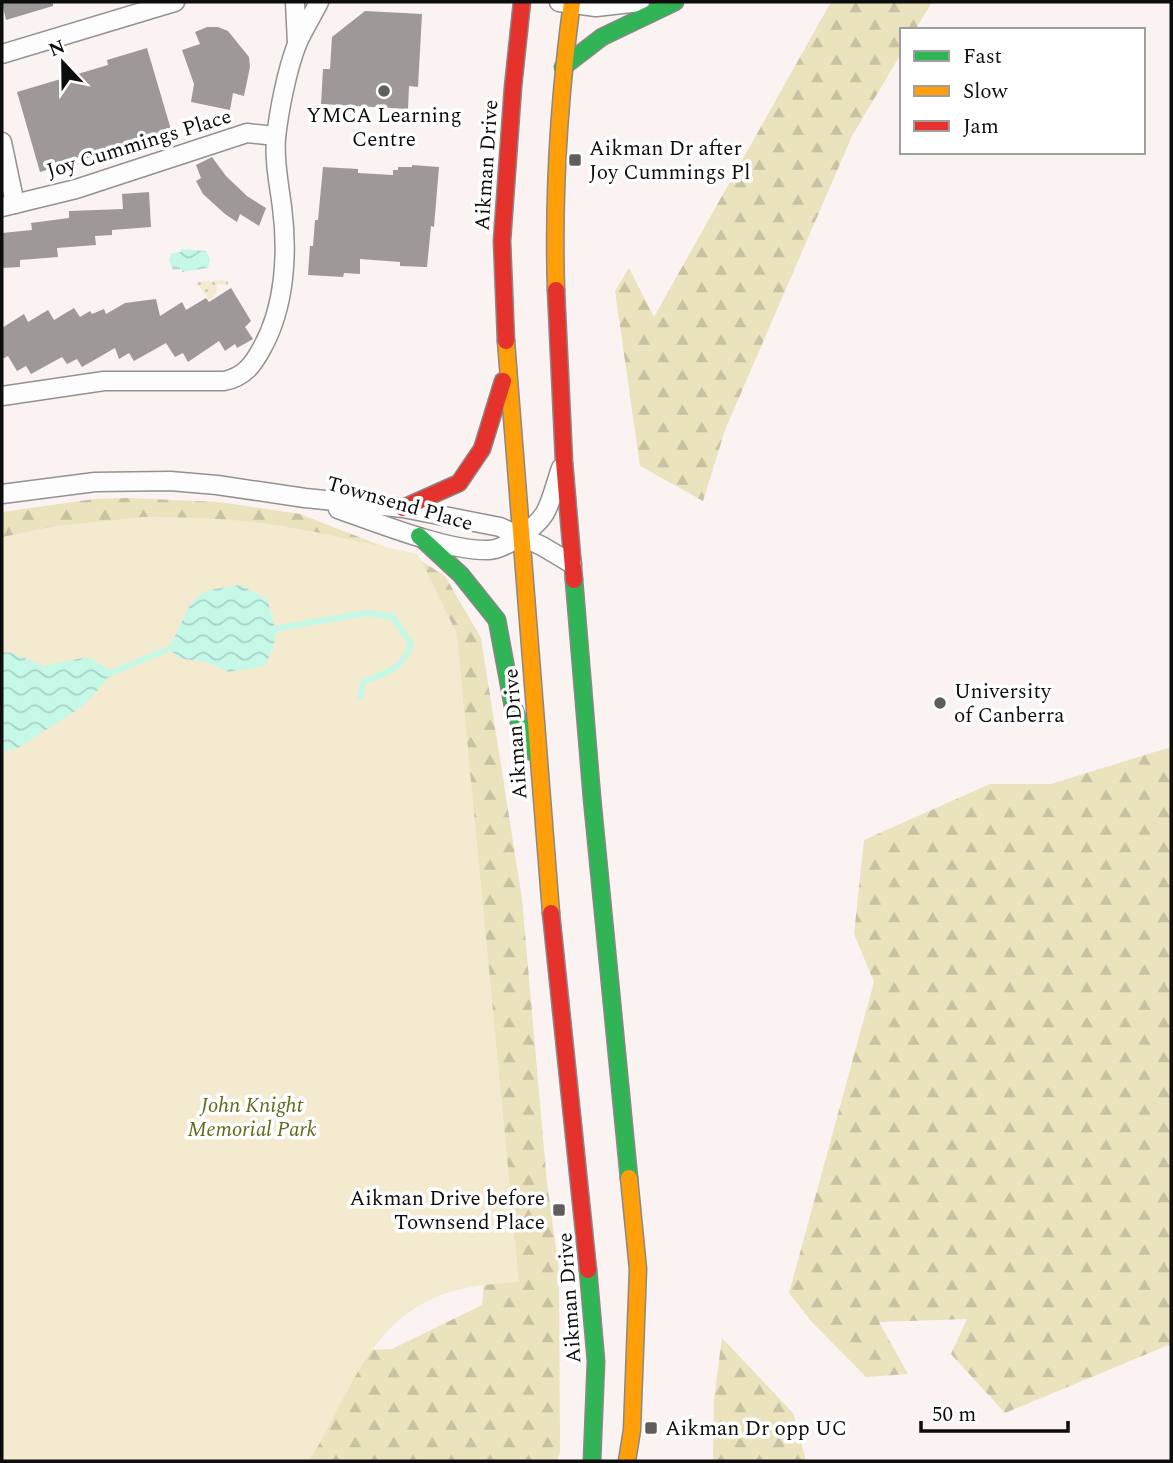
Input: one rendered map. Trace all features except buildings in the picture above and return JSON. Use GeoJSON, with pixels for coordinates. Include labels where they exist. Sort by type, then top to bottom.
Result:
{"type":"FeatureCollection","features":[{"type":"Feature","properties":{"kind":"main road","name":"Aikman Drive"},"geometry":{"type":"LineString","coordinates":[[522,2],[502,241],[507,369],[546,872],[596,1361],[592,1461]]}},
{"type":"Feature","properties":{"kind":"main road"},"geometry":{"type":"LineString","coordinates":[[563,67],[602,37],[675,2]]}},
{"type":"Feature","properties":{"kind":"main road"},"geometry":{"type":"LineString","coordinates":[[568,3],[554,218],[557,334],[572,564],[607,962],[638,1269],[632,1430],[627,1461]]}},
{"type":"Feature","properties":{"kind":"main road"},"geometry":{"type":"LineString","coordinates":[[402,508],[459,483],[482,449],[507,369]]}},
{"type":"Feature","properties":{"kind":"main road"},"geometry":{"type":"LineString","coordinates":[[419,536],[461,575],[497,620],[513,706],[540,775]]}},
{"type":"Feature","properties":{"kind":"street"},"geometry":{"type":"LineString","coordinates":[[2,54],[175,2]]}},
{"type":"Feature","properties":{"kind":"street"},"geometry":{"type":"LineString","coordinates":[[2,396],[104,381],[224,381],[246,372],[264,345],[273,324],[283,276],[284,230],[277,181],[276,136],[297,44],[295,2]]}},
{"type":"Feature","properties":{"kind":"street"},"geometry":{"type":"LineString","coordinates":[[297,44],[320,2]]}},
{"type":"Feature","properties":{"kind":"street"},"geometry":{"type":"LineString","coordinates":[[568,3],[596,7],[640,2]]}},
{"type":"Feature","properties":{"kind":"street","name":"Joy Cummings Place"},"geometry":{"type":"LineString","coordinates":[[2,142],[9,205],[76,189],[247,133],[260,132],[276,136]]}},
{"type":"Feature","properties":{"kind":"street","name":"Townsend Place"},"geometry":{"type":"LineString","coordinates":[[305,498],[419,536],[467,548],[491,550],[521,536],[544,514],[564,461]]}},
{"type":"Feature","properties":{"kind":"street","name":"Townsend Place"},"geometry":{"type":"LineString","coordinates":[[2,494],[95,482],[170,481],[218,485],[305,498],[402,508],[500,527],[572,564]]}},
{"type":"Feature","properties":{"kind":"green space"},"geometry":{"type":"Polygon","coordinates":[[[831,2],[932,2],[916,28],[900,28],[900,55],[852,136],[725,430],[703,501],[640,466],[615,291],[629,268],[654,317],[831,2]]]}},
{"type":"Feature","properties":{"kind":"green space"},"geometry":{"type":"Polygon","coordinates":[[[197,282],[229,282],[227,285],[217,284],[216,294],[209,300],[199,286],[196,286],[197,282]]]}},
{"type":"Feature","properties":{"kind":"green space","name":"John Knight Memorial Park"},"geometry":{"type":"Polygon","coordinates":[[[94,499],[220,502],[300,514],[423,562],[445,576],[481,638],[522,899],[547,1183],[559,1270],[560,1452],[557,1461],[285,1461],[321,1352],[392,1349],[482,1305],[485,1270],[2,1315],[2,512],[94,499]]]}},
{"type":"Feature","properties":{"kind":"green space","name":"John Knight Memorial Park"},"geometry":{"type":"Polygon","coordinates":[[[143,517],[255,522],[317,532],[418,554],[457,634],[519,1282],[475,1286],[450,1292],[422,1304],[399,1320],[364,1362],[309,1461],[2,1461],[2,537],[56,526],[143,517]]]}},
{"type":"Feature","properties":{"kind":"green space"},"geometry":{"type":"Polygon","coordinates":[[[1171,747],[1171,1344],[1005,1413],[951,1354],[967,1319],[879,1322],[908,1374],[866,1377],[811,1321],[789,1293],[874,982],[854,934],[864,840],[990,784],[1051,784],[1171,747]]]}},
{"type":"Feature","properties":{"kind":"green space"},"geometry":{"type":"Polygon","coordinates":[[[722,1338],[793,1413],[806,1461],[713,1461],[714,1399],[722,1338]]]}},
{"type":"Feature","properties":{"kind":"water"},"geometry":{"type":"Polygon","coordinates":[[[181,249],[206,251],[210,259],[208,268],[182,272],[182,269],[173,270],[169,260],[172,253],[181,252],[181,249]]]}},
{"type":"Feature","properties":{"kind":"water"},"geometry":{"type":"Polygon","coordinates":[[[240,585],[267,599],[275,640],[264,666],[229,672],[206,662],[178,658],[169,648],[190,605],[209,590],[240,585]]]}},
{"type":"Feature","properties":{"kind":"water"},"geometry":{"type":"Polygon","coordinates":[[[2,652],[13,653],[43,666],[88,657],[114,672],[83,706],[18,748],[2,752],[2,652]]]}},
{"type":"Feature","properties":{"kind":"waterway"},"geometry":{"type":"LineString","coordinates":[[268,630],[367,613],[393,617],[411,644],[398,665],[363,682],[360,697]]}},
{"type":"Feature","properties":{"kind":"waterway"},"geometry":{"type":"LineString","coordinates":[[108,674],[176,646]]}},
{"type":"Feature","properties":{"kind":"traffic: fast"},"geometry":{"type":"LineString","coordinates":[[563,67],[602,37],[675,2]]}},
{"type":"Feature","properties":{"kind":"traffic: fast"},"geometry":{"type":"LineString","coordinates":[[419,536],[461,575],[497,620],[513,706],[530,751]]}},
{"type":"Feature","properties":{"kind":"traffic: fast"},"geometry":{"type":"LineString","coordinates":[[574,580],[629,1178]]}},
{"type":"Feature","properties":{"kind":"traffic: fast"},"geometry":{"type":"LineString","coordinates":[[588,1270],[596,1361],[592,1461]]}},
{"type":"Feature","properties":{"kind":"traffic: slow"},"geometry":{"type":"LineString","coordinates":[[556,290],[558,146],[572,2]]}},
{"type":"Feature","properties":{"kind":"traffic: slow"},"geometry":{"type":"LineString","coordinates":[[506,341],[551,913]]}},
{"type":"Feature","properties":{"kind":"traffic: slow"},"geometry":{"type":"LineString","coordinates":[[627,1461],[632,1430],[638,1269],[629,1178]]}},
{"type":"Feature","properties":{"kind":"traffic: jam"},"geometry":{"type":"LineString","coordinates":[[506,341],[502,241],[522,2]]}},
{"type":"Feature","properties":{"kind":"traffic: jam"},"geometry":{"type":"LineString","coordinates":[[556,290],[564,461],[574,580]]}},
{"type":"Feature","properties":{"kind":"traffic: jam"},"geometry":{"type":"LineString","coordinates":[[403,508],[459,483],[482,449],[503,381]]}},
{"type":"Feature","properties":{"kind":"traffic: jam"},"geometry":{"type":"LineString","coordinates":[[551,913],[588,1270]]}},
{"type":"Feature","properties":{"kind":"place","name":"YMCA Learning Centre"},"geometry":{"type":"Point","coordinates":[384,91]}},
{"type":"Feature","properties":{"kind":"place","name":"Aikman Dr after Joy Cummings Pl"},"geometry":{"type":"Point","coordinates":[575,160]}},
{"type":"Feature","properties":{"kind":"place","name":"University of Canberra"},"geometry":{"type":"Point","coordinates":[940,703]}},
{"type":"Feature","properties":{"kind":"place","name":"Aikman Drive before Townsend Place"},"geometry":{"type":"Point","coordinates":[559,1210]}},
{"type":"Feature","properties":{"kind":"place","name":"Aikman Dr opp UC"},"geometry":{"type":"Point","coordinates":[651,1428]}}]}
